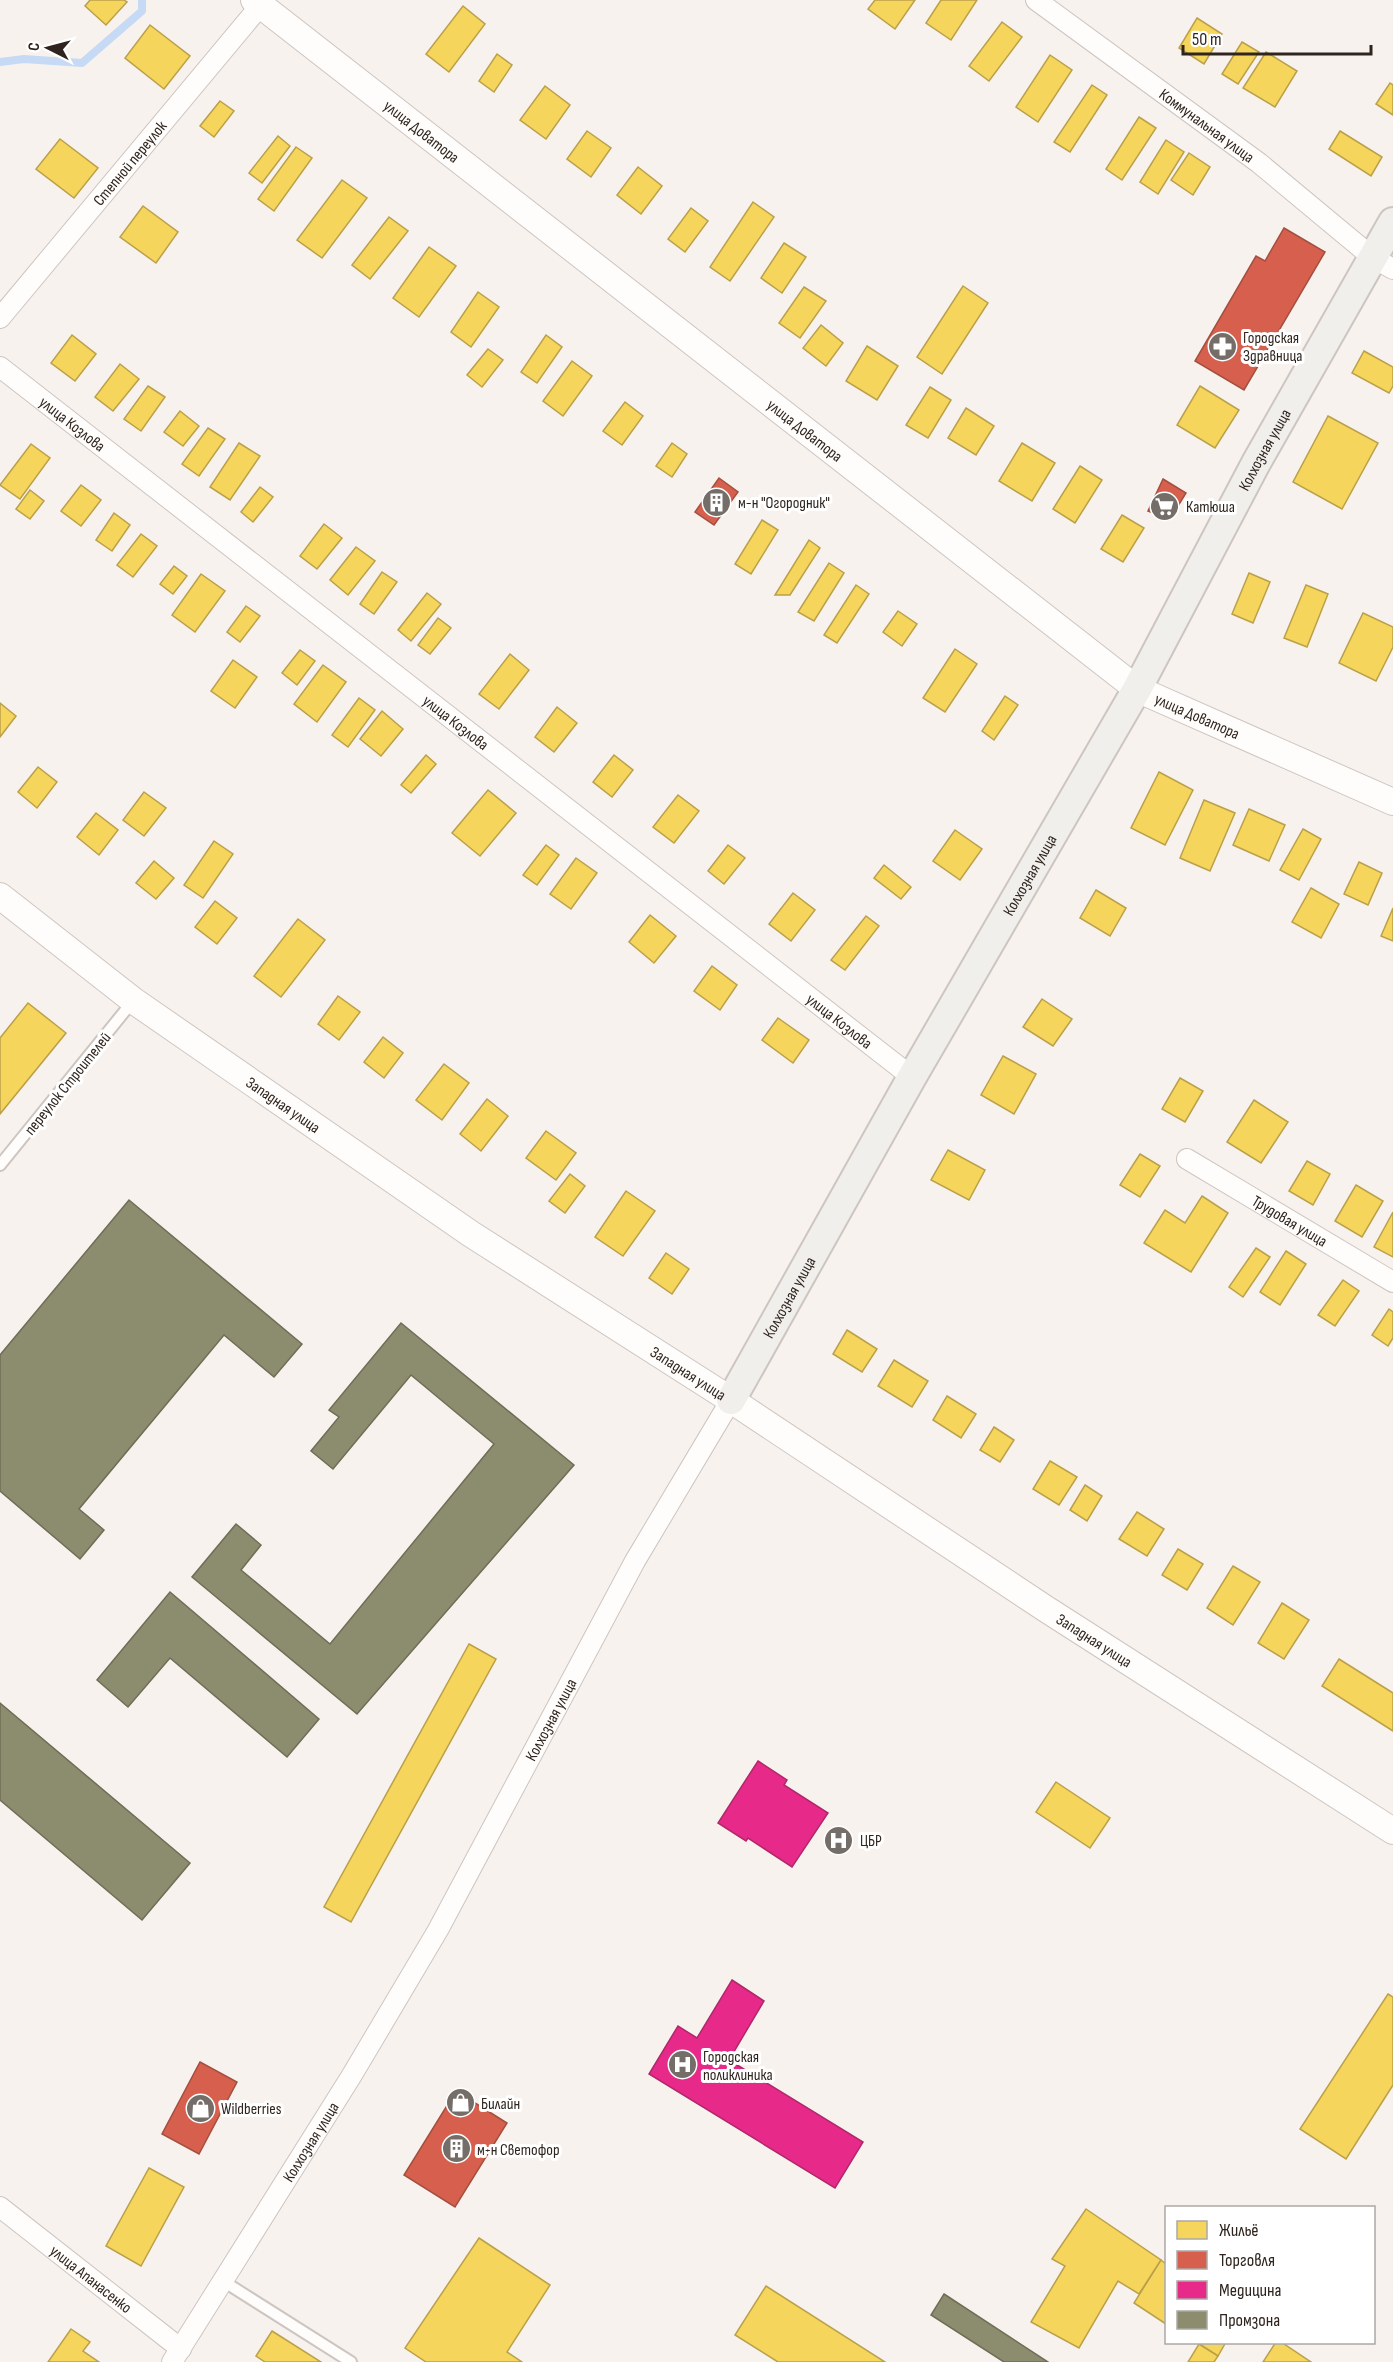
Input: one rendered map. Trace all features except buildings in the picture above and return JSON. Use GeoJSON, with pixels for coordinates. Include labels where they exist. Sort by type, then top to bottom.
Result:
{"type":"FeatureCollection","features":[{"type":"Feature","properties":{"kind":"main road","name":"Колхозная улица"},"geometry":{"type":"LineString","coordinates":[[731,1400],[912,1077],[1137,689],[1256,463],[1383,263],[1393,222]]}},
{"type":"Feature","properties":{"kind":"street","name":"Коммунальная улица"},"geometry":{"type":"LineString","coordinates":[[1036,0],[1259,163],[1383,263]]}},
{"type":"Feature","properties":{"kind":"street","name":"Степной переулок"},"geometry":{"type":"LineString","coordinates":[[0,318],[257,3]]}},
{"type":"Feature","properties":{"kind":"street","name":"улица Доватора"},"geometry":{"type":"LineString","coordinates":[[257,3],[1137,689],[1393,802]]}},
{"type":"Feature","properties":{"kind":"street","name":"улица Козлова"},"geometry":{"type":"LineString","coordinates":[[0,367],[912,1077]]}},
{"type":"Feature","properties":{"kind":"street","name":"Западная улица"},"geometry":{"type":"LineString","coordinates":[[0,896],[134,1001],[471,1234],[731,1400],[1056,1615],[1393,1831]]}},
{"type":"Feature","properties":{"kind":"street","name":"Трудовая улица"},"geometry":{"type":"LineString","coordinates":[[1187,1159],[1393,1282]]}},
{"type":"Feature","properties":{"kind":"street","name":"Колхозная улица"},"geometry":{"type":"LineString","coordinates":[[176,2356],[352,2075],[438,1930],[635,1561],[731,1400]]}},
{"type":"Feature","properties":{"kind":"street","name":"улица Апанасенко"},"geometry":{"type":"LineString","coordinates":[[0,2207],[176,2356]]}},
{"type":"Feature","properties":{"kind":"lane","name":"переулок Строителей"},"geometry":{"type":"LineString","coordinates":[[0,1165],[134,1001]]}},
{"type":"Feature","properties":{"kind":"lane"},"geometry":{"type":"LineString","coordinates":[[223,2281],[351,2362]]}},
{"type":"Feature","properties":{"kind":"waterway"},"geometry":{"type":"LineString","coordinates":[[0,62],[24,59],[82,63],[142,11],[142,0]]}},
{"type":"Feature","properties":{"kind":"place","name":"Городская Здравница"},"geometry":{"type":"Point","coordinates":[1222,346]}},
{"type":"Feature","properties":{"kind":"place","name":"м-н \"Огородник\""},"geometry":{"type":"Point","coordinates":[717,502]}},
{"type":"Feature","properties":{"kind":"place","name":"Катюша"},"geometry":{"type":"Point","coordinates":[1165,506]}},
{"type":"Feature","properties":{"kind":"place","name":"ЦБР"},"geometry":{"type":"Point","coordinates":[839,1840]}},
{"type":"Feature","properties":{"kind":"place","name":"Городская поликлиника"},"geometry":{"type":"Point","coordinates":[682,2065]}},
{"type":"Feature","properties":{"kind":"place","name":"Билайн"},"geometry":{"type":"Point","coordinates":[460,2103]}},
{"type":"Feature","properties":{"kind":"place","name":"Wildberries"},"geometry":{"type":"Point","coordinates":[200,2108]}},
{"type":"Feature","properties":{"kind":"place","name":"м-н Светофор"},"geometry":{"type":"Point","coordinates":[456,2149]}}]}
